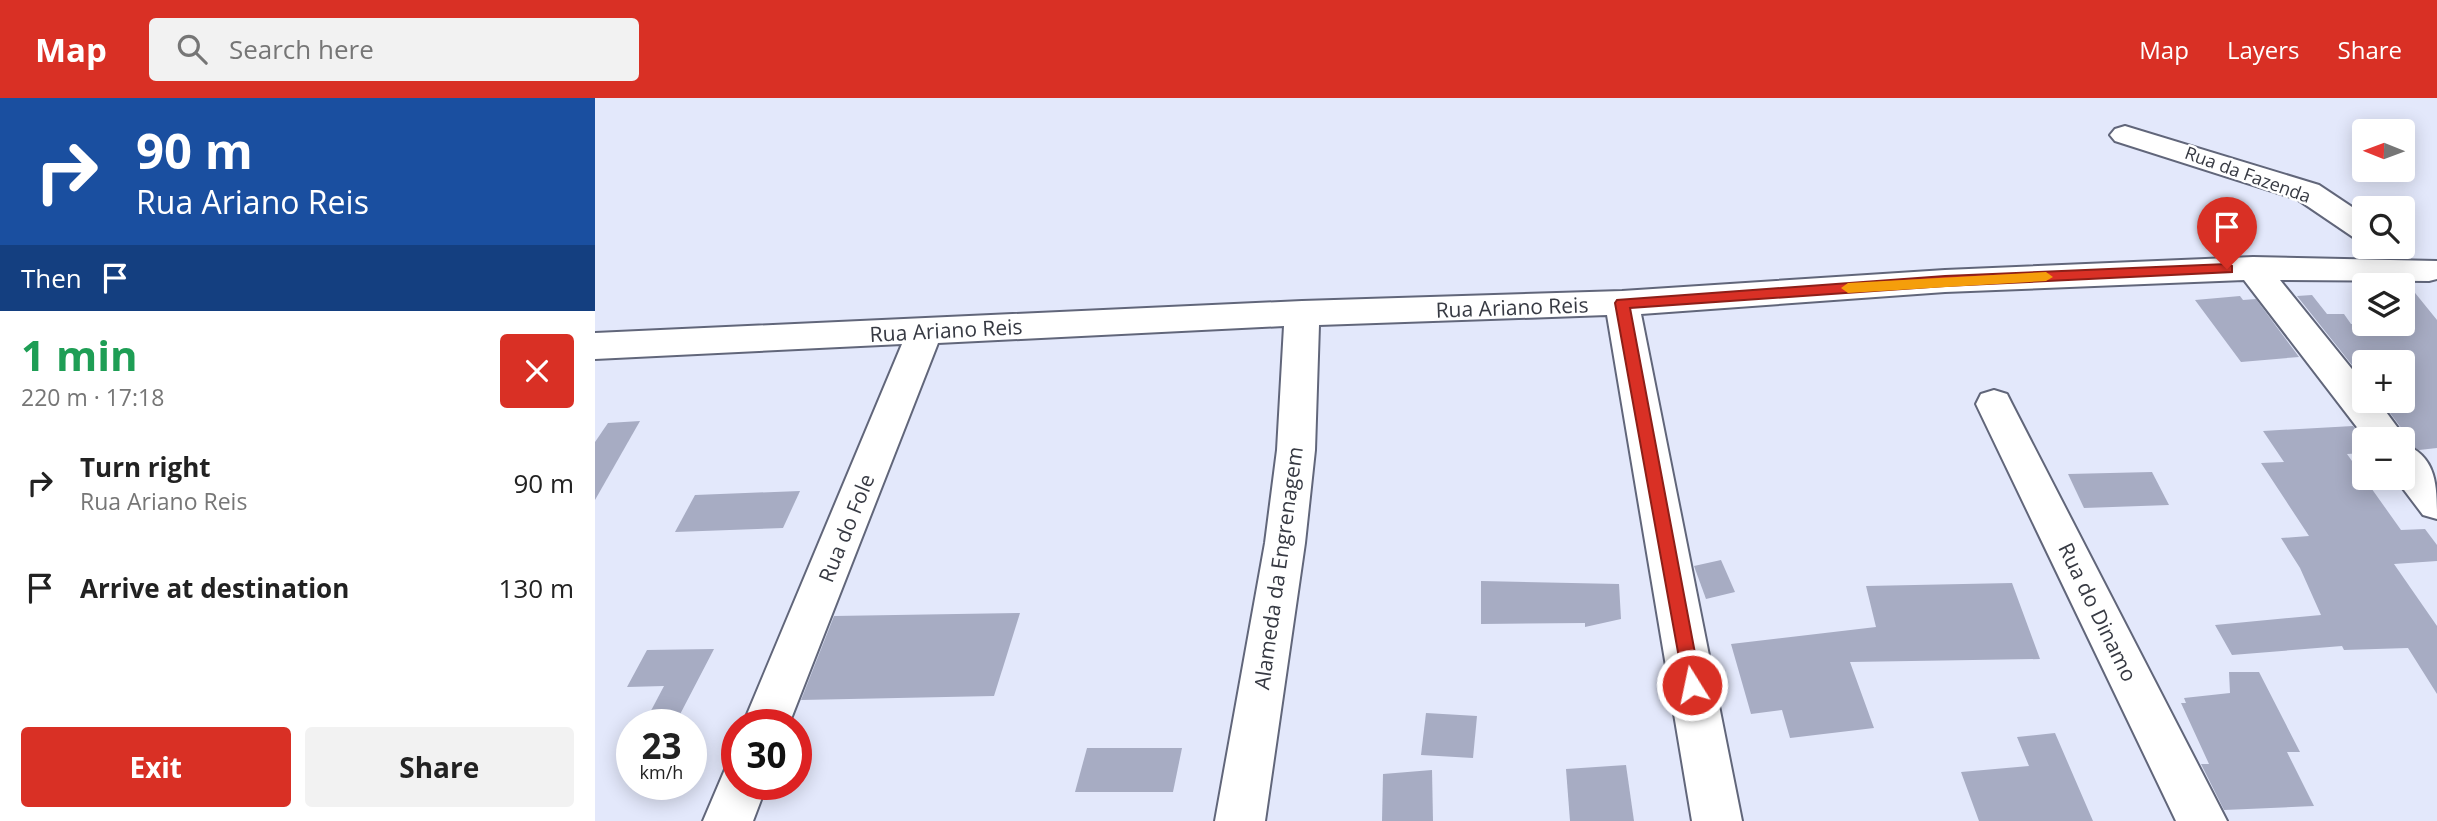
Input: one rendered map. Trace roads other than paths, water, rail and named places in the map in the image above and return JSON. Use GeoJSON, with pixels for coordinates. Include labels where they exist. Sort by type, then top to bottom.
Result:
{"type":"FeatureCollection","features":[{"type":"Feature","properties":{"kind":"street","name":"Rua da Fazenda"},"geometry":{"type":"LineString","coordinates":[[2125,135],[2308,192],[2352,222]]}},
{"type":"Feature","properties":{"kind":"street"},"geometry":{"type":"LineString","coordinates":[[2411,259],[2433,273]]}},
{"type":"Feature","properties":{"kind":"street"},"geometry":{"type":"LineString","coordinates":[[2253,268],[2378,427]]}},
{"type":"Feature","properties":{"kind":"street","name":"Rua Ariano Reis"},"geometry":{"type":"LineString","coordinates":[[595,346],[1302,313],[1622,303],[1945,281],[2253,268],[2433,273]]}},
{"type":"Feature","properties":{"kind":"street"},"geometry":{"type":"LineString","coordinates":[[1622,303],[1717,821]]}},
{"type":"Feature","properties":{"kind":"street","name":"Alameda da Engrenagem"},"geometry":{"type":"LineString","coordinates":[[1240,821],[1291,490],[1302,313]]}},
{"type":"Feature","properties":{"kind":"street","name":"Rua do Fole"},"geometry":{"type":"LineString","coordinates":[[773,709],[925,331]]}},
{"type":"Feature","properties":{"kind":"street","name":"Rua do Dinamo"},"geometry":{"type":"LineString","coordinates":[[1994,404],[2203,821]]}},
{"type":"Feature","properties":{"kind":"street"},"geometry":{"type":"LineString","coordinates":[[2415,475],[2437,503]]}},
{"type":"Feature","properties":{"kind":"street"},"geometry":{"type":"LineString","coordinates":[[728,821],[737,800]]}}]}
